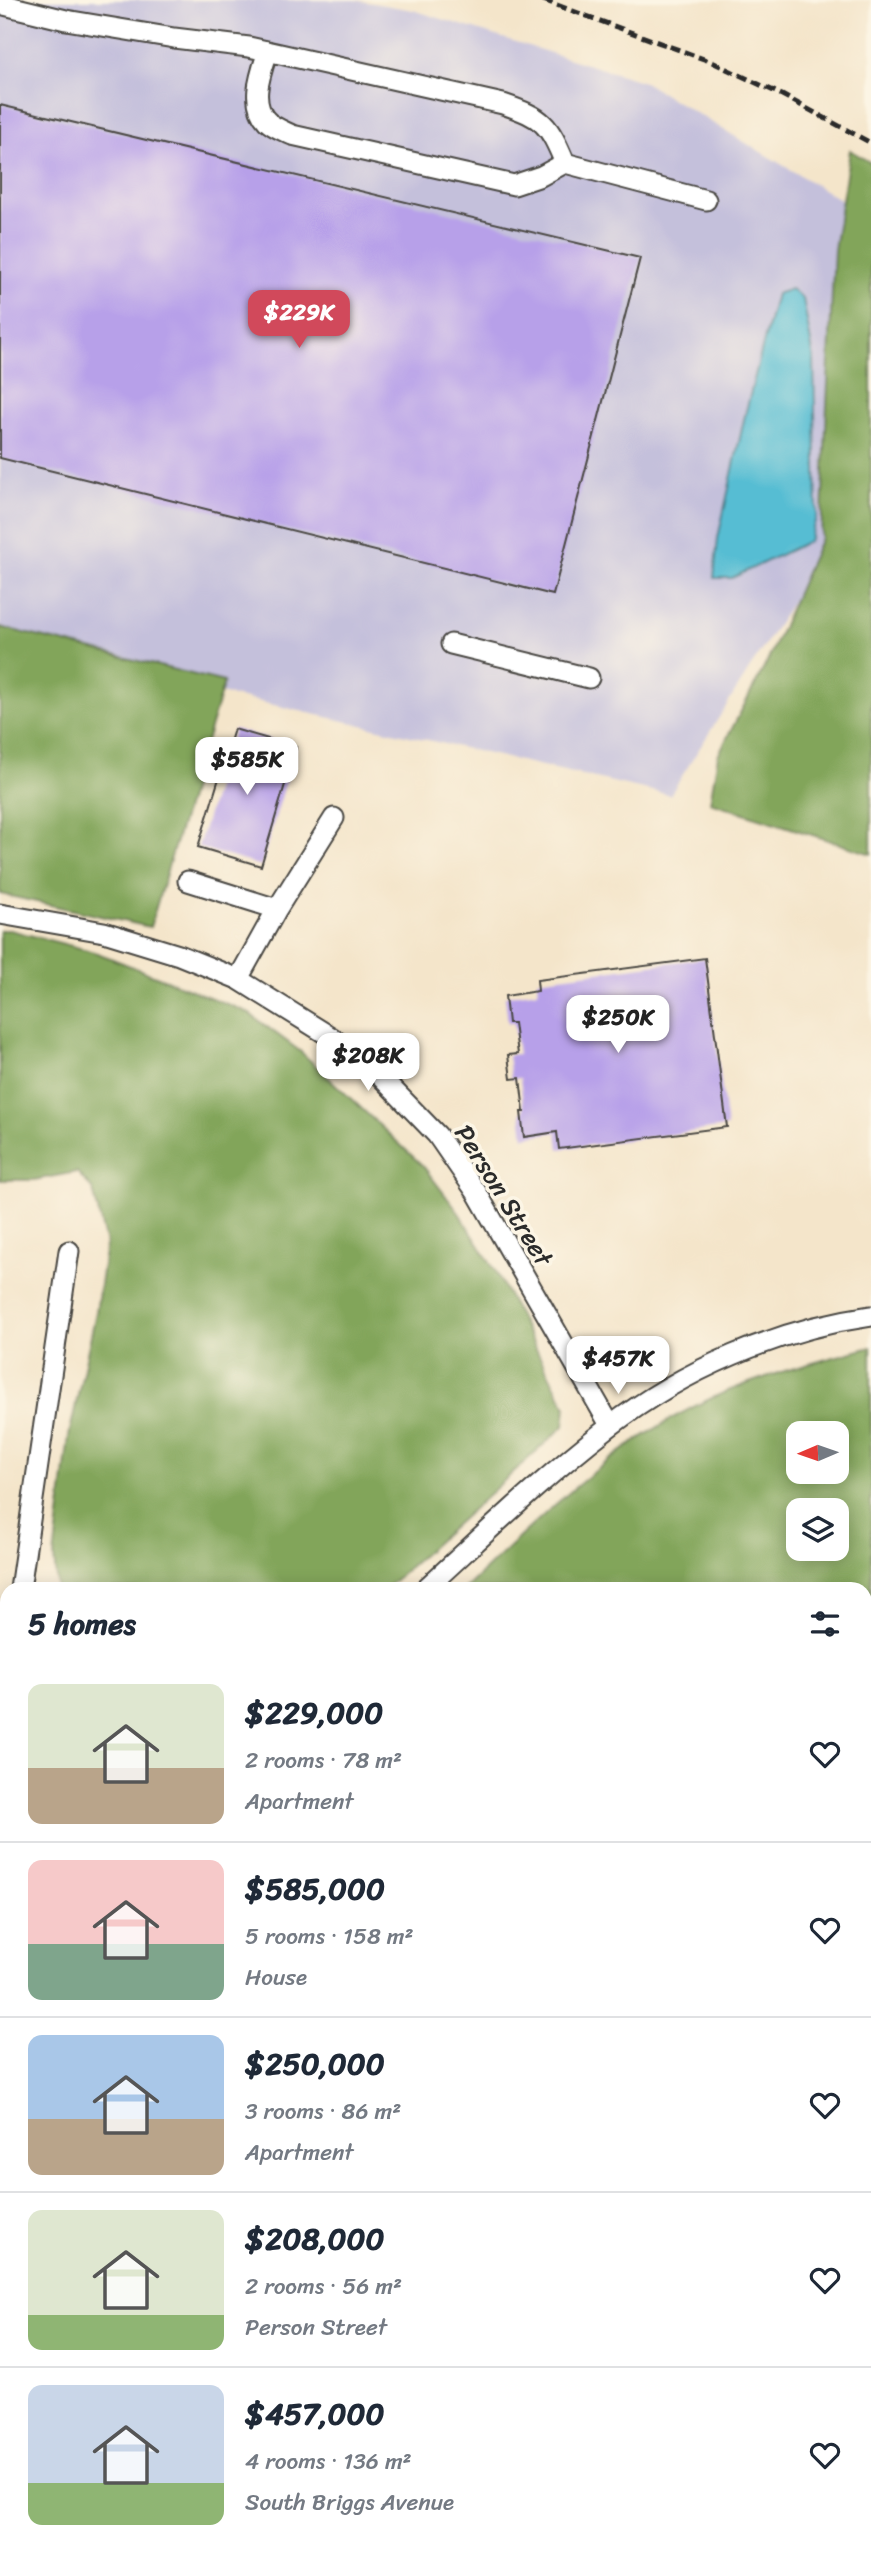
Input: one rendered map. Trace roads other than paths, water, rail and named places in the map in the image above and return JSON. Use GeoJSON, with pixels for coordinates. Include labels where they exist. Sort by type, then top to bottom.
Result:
{"type":"FeatureCollection","features":[{"type":"Feature","properties":{"kind":"street"},"geometry":{"type":"LineString","coordinates":[[0,4],[66,20],[268,51],[503,104],[531,114],[551,132],[565,163]]}},
{"type":"Feature","properties":{"kind":"street"},"geometry":{"type":"LineString","coordinates":[[268,51],[259,81],[258,107],[268,122],[292,135],[514,185],[541,176],[565,163],[706,200]]}},
{"type":"Feature","properties":{"kind":"street"},"geometry":{"type":"LineString","coordinates":[[451,644],[589,678]]}},
{"type":"Feature","properties":{"kind":"street"},"geometry":{"type":"LineString","coordinates":[[238,979],[277,909],[334,818]]}},
{"type":"Feature","properties":{"kind":"street"},"geometry":{"type":"LineString","coordinates":[[188,881],[277,909]]}},
{"type":"Feature","properties":{"kind":"street","name":"Person Street"},"geometry":{"type":"LineString","coordinates":[[0,914],[103,932],[179,955],[238,979],[331,1037],[380,1076],[437,1135],[477,1193],[610,1425]]}},
{"type":"Feature","properties":{"kind":"street"},"geometry":{"type":"LineString","coordinates":[[21,1582],[69,1251]]}},
{"type":"Feature","properties":{"kind":"street"},"geometry":{"type":"LineString","coordinates":[[433,1582],[562,1464],[610,1425],[659,1393],[748,1349],[816,1328],[871,1316]]}},
{"type":"Feature","properties":{"kind":"water"},"geometry":{"type":"Polygon","coordinates":[[[791,289],[803,299],[814,359],[817,515],[809,541],[732,578],[714,578],[718,538],[745,415],[776,294],[791,289]]]}},
{"type":"Feature","properties":{"kind":"railway"},"geometry":{"type":"LineString","coordinates":[[543,0],[712,62],[782,95],[871,143]]}}]}
